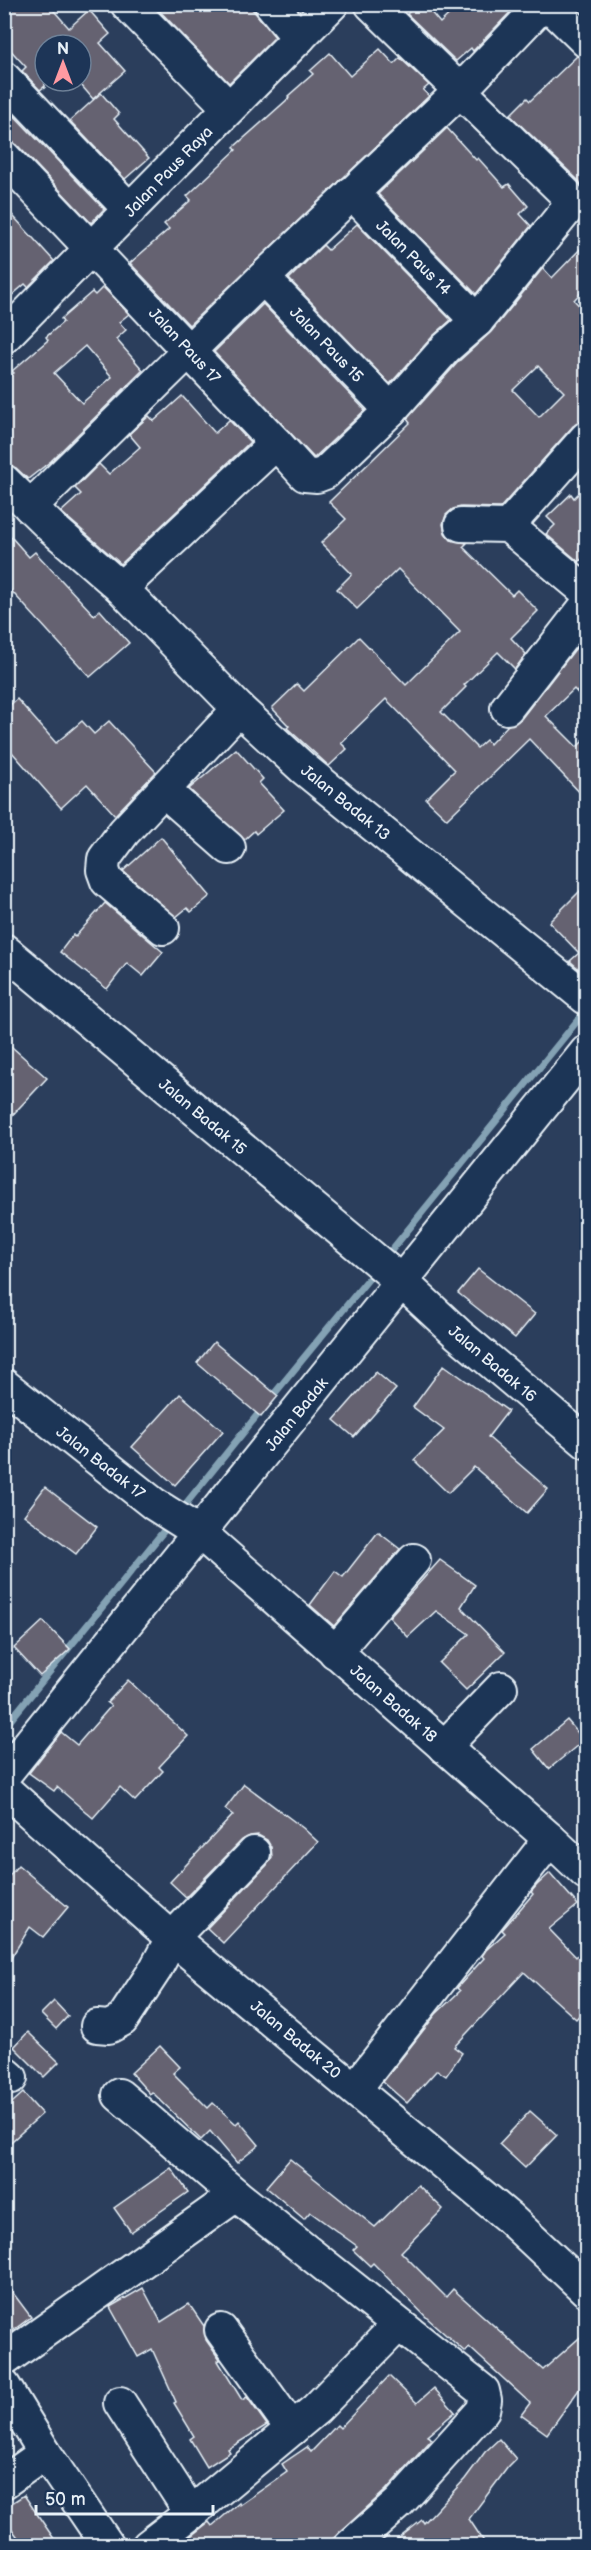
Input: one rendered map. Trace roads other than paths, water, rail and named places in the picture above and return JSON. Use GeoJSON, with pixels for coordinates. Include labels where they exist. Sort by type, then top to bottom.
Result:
{"type":"FeatureCollection","features":[{"type":"Feature","properties":{"kind":"street"},"geometry":{"type":"LineString","coordinates":[[127,4],[229,108]]}},
{"type":"Feature","properties":{"kind":"street"},"geometry":{"type":"LineString","coordinates":[[272,4],[299,38]]}},
{"type":"Feature","properties":{"kind":"street","name":"Jalan Paus Raya"},"geometry":{"type":"LineString","coordinates":[[4,338],[332,4]]}},
{"type":"Feature","properties":{"kind":"street"},"geometry":{"type":"LineString","coordinates":[[371,4],[460,91]]}},
{"type":"Feature","properties":{"kind":"street"},"geometry":{"type":"LineString","coordinates":[[30,507],[263,278],[460,91],[543,4]]}},
{"type":"Feature","properties":{"kind":"street"},"geometry":{"type":"LineString","coordinates":[[548,4],[586,41]]}},
{"type":"Feature","properties":{"kind":"street"},"geometry":{"type":"LineString","coordinates":[[4,78],[130,210]]}},
{"type":"Feature","properties":{"kind":"street","name":"Jalan Paus 17"},"geometry":{"type":"LineString","coordinates":[[5,160],[93,248],[305,475],[317,476],[325,473],[391,410],[446,348],[477,321],[565,212],[568,203],[566,194],[460,91]]}},
{"type":"Feature","properties":{"kind":"street","name":"Jalan Paus 14"},"geometry":{"type":"LineString","coordinates":[[352,193],[477,321]]}},
{"type":"Feature","properties":{"kind":"street","name":"Jalan Paus 15"},"geometry":{"type":"LineString","coordinates":[[263,278],[391,410]]}},
{"type":"Feature","properties":{"kind":"street"},"geometry":{"type":"LineString","coordinates":[[508,526],[586,438]]}},
{"type":"Feature","properties":{"kind":"street"},"geometry":{"type":"LineString","coordinates":[[118,584],[276,443]]}},
{"type":"Feature","properties":{"kind":"street","name":"Jalan Badak 13"},"geometry":{"type":"LineString","coordinates":[[4,482],[118,584],[239,709],[303,768],[586,998]]}},
{"type":"Feature","properties":{"kind":"street"},"geometry":{"type":"LineString","coordinates":[[461,525],[508,526],[586,591]]}},
{"type":"Feature","properties":{"kind":"street"},"geometry":{"type":"LineString","coordinates":[[507,708],[586,606]]}},
{"type":"Feature","properties":{"kind":"street"},"geometry":{"type":"LineString","coordinates":[[163,928],[107,881],[103,870],[104,859],[163,790],[239,709]]}},
{"type":"Feature","properties":{"kind":"street"},"geometry":{"type":"LineString","coordinates":[[163,790],[229,848]]}},
{"type":"Feature","properties":{"kind":"street","name":"Jalan Badak 15"},"geometry":{"type":"LineString","coordinates":[[4,950],[402,1282]]}},
{"type":"Feature","properties":{"kind":"street","name":"Jalan Badak"},"geometry":{"type":"LineString","coordinates":[[4,1775],[586,1052]]}},
{"type":"Feature","properties":{"kind":"street","name":"Jalan Badak 16"},"geometry":{"type":"LineString","coordinates":[[402,1282],[459,1334],[586,1442]]}},
{"type":"Feature","properties":{"kind":"street","name":"Jalan Badak 17"},"geometry":{"type":"LineString","coordinates":[[4,1385],[154,1504],[200,1533]]}},
{"type":"Feature","properties":{"kind":"street","name":"Jalan Badak 18"},"geometry":{"type":"LineString","coordinates":[[200,1533],[586,1873]]}},
{"type":"Feature","properties":{"kind":"street"},"geometry":{"type":"LineString","coordinates":[[335,1652],[414,1560]]}},
{"type":"Feature","properties":{"kind":"street"},"geometry":{"type":"LineString","coordinates":[[444,1747],[501,1688]]}},
{"type":"Feature","properties":{"kind":"street","name":"Jalan Badak 20"},"geometry":{"type":"LineString","coordinates":[[4,1789],[172,1938],[508,2217],[586,2290]]}},
{"type":"Feature","properties":{"kind":"street"},"geometry":{"type":"LineString","coordinates":[[355,2089],[550,1839]]}},
{"type":"Feature","properties":{"kind":"street"},"geometry":{"type":"LineString","coordinates":[[97,2026],[109,2027],[122,2020],[155,1970],[172,1938],[254,1853]]}},
{"type":"Feature","properties":{"kind":"street"},"geometry":{"type":"LineString","coordinates":[[119,2095],[236,2195],[483,2391],[485,2400],[483,2410],[399,2503],[350,2546]]}},
{"type":"Feature","properties":{"kind":"street"},"geometry":{"type":"LineString","coordinates":[[4,2360],[236,2195]]}},
{"type":"Feature","properties":{"kind":"street"},"geometry":{"type":"LineString","coordinates":[[148,2546],[191,2514],[316,2409],[398,2325]]}},
{"type":"Feature","properties":{"kind":"street"},"geometry":{"type":"LineString","coordinates":[[220,2330],[292,2429]]}},
{"type":"Feature","properties":{"kind":"street"},"geometry":{"type":"LineString","coordinates":[[4,2386],[45,2453],[108,2546]]}},
{"type":"Feature","properties":{"kind":"street"},"geometry":{"type":"LineString","coordinates":[[120,2403],[191,2514]]}},
{"type":"Feature","properties":{"kind":"street"},"geometry":{"type":"LineString","coordinates":[[4,2482],[45,2453]]}},
{"type":"Feature","properties":{"kind":"waterway"},"geometry":{"type":"LineString","coordinates":[[386,1257],[586,1010]]}},
{"type":"Feature","properties":{"kind":"waterway"},"geometry":{"type":"LineString","coordinates":[[270,1399],[375,1271]]}},
{"type":"Feature","properties":{"kind":"waterway"},"geometry":{"type":"LineString","coordinates":[[180,1511],[263,1408]]}},
{"type":"Feature","properties":{"kind":"waterway"},"geometry":{"type":"LineString","coordinates":[[4,1728],[171,1522]]}}]}
